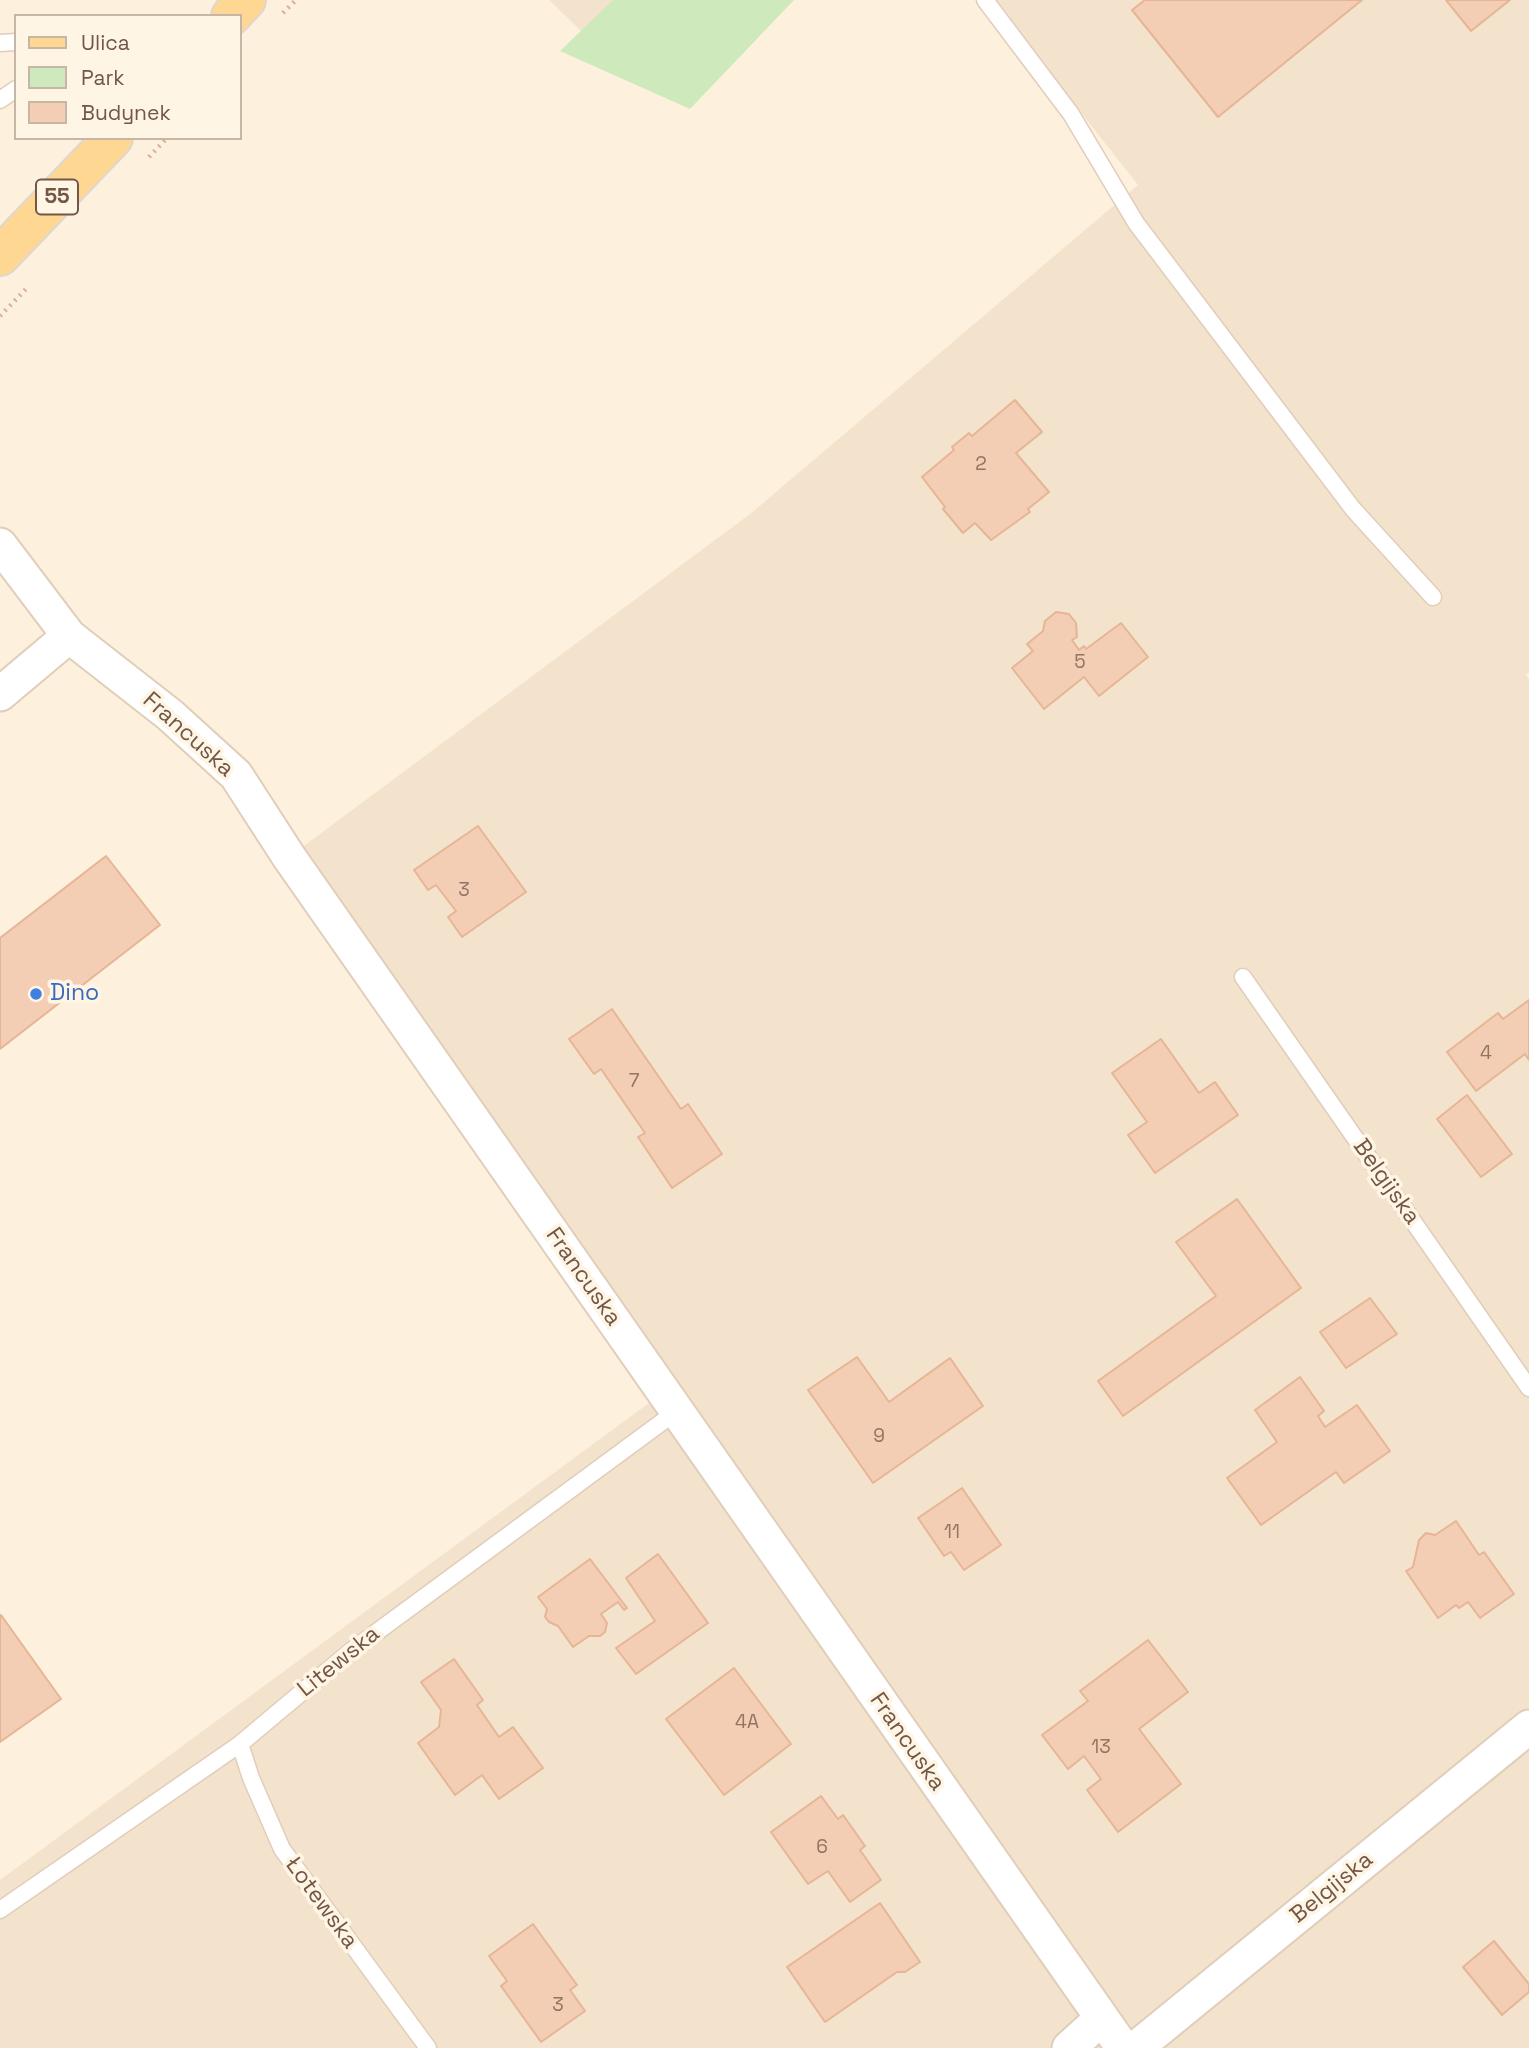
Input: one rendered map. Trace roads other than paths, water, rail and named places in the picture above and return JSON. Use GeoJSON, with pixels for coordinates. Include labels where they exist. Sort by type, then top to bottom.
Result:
{"type":"FeatureCollection","features":[{"type":"Feature","properties":{"kind":"main road"},"geometry":{"type":"LineString","coordinates":[[233,14],[246,0]]}},
{"type":"Feature","properties":{"kind":"main road","name":"55"},"geometry":{"type":"LineString","coordinates":[[0,256],[111,140]]}},
{"type":"Feature","properties":{"kind":"street","name":"Francuska"},"geometry":{"type":"LineString","coordinates":[[0,545],[69,636],[170,715],[236,775],[289,858],[1123,2048]]}},
{"type":"Feature","properties":{"kind":"street"},"geometry":{"type":"LineString","coordinates":[[0,694],[69,636]]}},
{"type":"Feature","properties":{"kind":"street","name":"Belgijska"},"geometry":{"type":"LineString","coordinates":[[1136,2048],[1529,1727]]}},
{"type":"Feature","properties":{"kind":"street"},"geometry":{"type":"LineString","coordinates":[[1069,2048],[1101,2019]]}},
{"type":"Feature","properties":{"kind":"lane"},"geometry":{"type":"LineString","coordinates":[[985,0],[1071,114],[1136,223],[1353,509],[1433,597]]}},
{"type":"Feature","properties":{"kind":"lane","name":"Belgijska"},"geometry":{"type":"LineString","coordinates":[[1243,977],[1529,1388]]}},
{"type":"Feature","properties":{"kind":"lane","name":"Litewska"},"geometry":{"type":"LineString","coordinates":[[0,1910],[240,1744],[351,1651],[677,1411]]}},
{"type":"Feature","properties":{"kind":"lane","name":"Łotewska"},"geometry":{"type":"LineString","coordinates":[[240,1744],[251,1778],[282,1849],[428,2048]]}},
{"type":"Feature","properties":{"kind":"place","name":"Dino"},"geometry":{"type":"Point","coordinates":[36,994]}}]}
